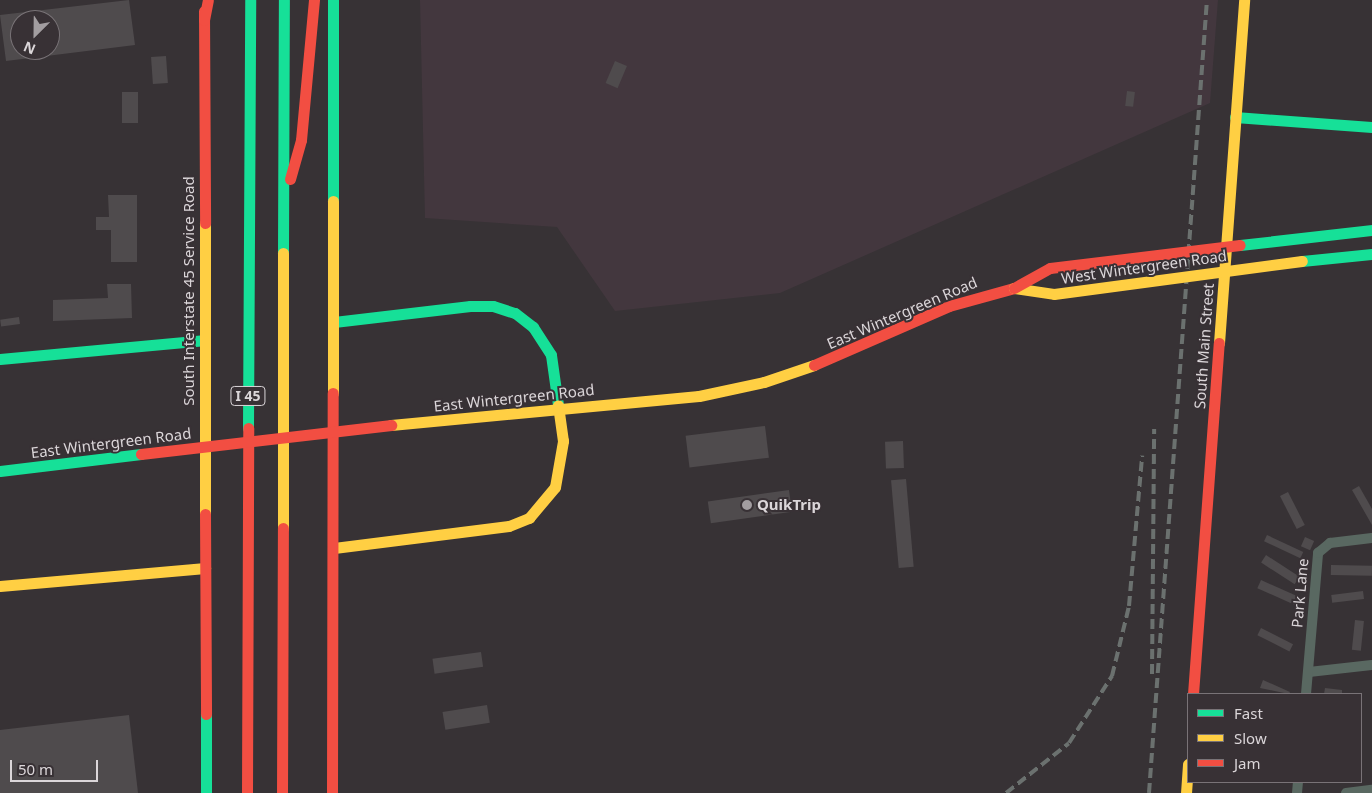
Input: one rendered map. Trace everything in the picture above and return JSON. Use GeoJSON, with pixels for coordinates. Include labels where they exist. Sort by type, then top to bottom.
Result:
{"type":"FeatureCollection","features":[{"type":"Feature","properties":{"kind":"main road","name":"South Interstate 45 Service Road"},"geometry":{"type":"LineString","coordinates":[[204,0],[203,340],[206,793]]}},
{"type":"Feature","properties":{"kind":"main road"},"geometry":{"type":"LineString","coordinates":[[204,20],[208,0]]}},
{"type":"Feature","properties":{"kind":"main road","name":"I 45"},"geometry":{"type":"LineString","coordinates":[[247,793],[250,0]]}},
{"type":"Feature","properties":{"kind":"main road","name":"I 45"},"geometry":{"type":"LineString","coordinates":[[282,793],[284,0]]}},
{"type":"Feature","properties":{"kind":"main road"},"geometry":{"type":"LineString","coordinates":[[284,200],[301,140],[314,0]]}},
{"type":"Feature","properties":{"kind":"main road"},"geometry":{"type":"LineString","coordinates":[[332,793],[334,548],[333,0]]}},
{"type":"Feature","properties":{"kind":"main road","name":"South Main Street"},"geometry":{"type":"LineString","coordinates":[[1193,693],[1244,0]]}},
{"type":"Feature","properties":{"kind":"main road"},"geometry":{"type":"LineString","coordinates":[[1235,117],[1372,127]]}},
{"type":"Feature","properties":{"kind":"main road","name":"West Wintergreen Road"},"geometry":{"type":"LineString","coordinates":[[1014,288],[1050,268],[1372,230]]}},
{"type":"Feature","properties":{"kind":"main road","name":"West Wintergreen Road"},"geometry":{"type":"LineString","coordinates":[[1014,288],[1054,294],[1302,261],[1372,254]]}},
{"type":"Feature","properties":{"kind":"main road","name":"East Wintergreen Road"},"geometry":{"type":"LineString","coordinates":[[0,472],[391,425],[699,396],[764,382],[848,353],[989,292],[1014,288]]}},
{"type":"Feature","properties":{"kind":"main road"},"geometry":{"type":"LineString","coordinates":[[334,322],[470,306],[504,309],[524,319],[547,345],[561,410],[561,472],[548,499],[529,518],[510,526],[334,548]]}},
{"type":"Feature","properties":{"kind":"main road"},"geometry":{"type":"LineString","coordinates":[[0,359],[203,340]]}},
{"type":"Feature","properties":{"kind":"main road"},"geometry":{"type":"LineString","coordinates":[[0,586],[205,568]]}},
{"type":"Feature","properties":{"kind":"main road"},"geometry":{"type":"LineString","coordinates":[[1186,793],[1187,778]]}},
{"type":"Feature","properties":{"kind":"street","name":"Park Lane"},"geometry":{"type":"LineString","coordinates":[[1306,693],[1318,554],[1330,543],[1372,538]]}},
{"type":"Feature","properties":{"kind":"street"},"geometry":{"type":"LineString","coordinates":[[1309,672],[1372,665]]}},
{"type":"Feature","properties":{"kind":"street"},"geometry":{"type":"LineString","coordinates":[[1346,793],[1372,790]]}},
{"type":"Feature","properties":{"kind":"shaded area"},"geometry":{"type":"Polygon","coordinates":[[[420,0],[1218,0],[1210,103],[780,293],[615,311],[557,227],[425,218],[420,0]]]}},
{"type":"Feature","properties":{"kind":"building"},"geometry":{"type":"Polygon","coordinates":[[[129,0],[135,45],[60,54],[60,10],[43,10],[129,0]]]}},
{"type":"Feature","properties":{"kind":"building"},"geometry":{"type":"Polygon","coordinates":[[[10,14],[10,60],[14,60],[6,61],[0,15],[10,14]]]}},
{"type":"Feature","properties":{"kind":"building"},"geometry":{"type":"Polygon","coordinates":[[[166,56],[168,83],[153,84],[151,57],[166,56]]]}},
{"type":"Feature","properties":{"kind":"building"},"geometry":{"type":"Polygon","coordinates":[[[615,61],[627,66],[618,88],[606,83],[615,61]]]}},
{"type":"Feature","properties":{"kind":"building"},"geometry":{"type":"Polygon","coordinates":[[[1127,91],[1135,92],[1133,107],[1125,106],[1127,91]]]}},
{"type":"Feature","properties":{"kind":"building"},"geometry":{"type":"Polygon","coordinates":[[[122,92],[138,92],[138,123],[122,123],[122,92]]]}},
{"type":"Feature","properties":{"kind":"building"},"geometry":{"type":"Polygon","coordinates":[[[108,195],[137,195],[137,262],[111,262],[111,230],[96,230],[96,217],[109,217],[108,195]]]}},
{"type":"Feature","properties":{"kind":"building"},"geometry":{"type":"Polygon","coordinates":[[[107,284],[131,284],[132,318],[53,321],[53,300],[108,298],[107,284]]]}},
{"type":"Feature","properties":{"kind":"building"},"geometry":{"type":"Polygon","coordinates":[[[19,317],[20,324],[1,327],[0,320],[19,317]]]}},
{"type":"Feature","properties":{"kind":"building","name":"QuikTrip"},"geometry":{"type":"Polygon","coordinates":[[[765,426],[769,458],[689,468],[686,436],[765,426]]]}},
{"type":"Feature","properties":{"kind":"building"},"geometry":{"type":"Polygon","coordinates":[[[903,441],[904,468],[886,469],[885,442],[903,441]]]}},
{"type":"Feature","properties":{"kind":"building"},"geometry":{"type":"Polygon","coordinates":[[[906,479],[914,567],[899,568],[891,480],[906,479]]]}},
{"type":"Feature","properties":{"kind":"building"},"geometry":{"type":"Polygon","coordinates":[[[1359,486],[1372,509],[1372,525],[1352,490],[1359,486]]]}},
{"type":"Feature","properties":{"kind":"building"},"geometry":{"type":"Polygon","coordinates":[[[789,490],[792,512],[711,523],[708,501],[789,490]]]}},
{"type":"Feature","properties":{"kind":"building"},"geometry":{"type":"Polygon","coordinates":[[[1288,492],[1305,525],[1297,529],[1280,496],[1288,492]]]}},
{"type":"Feature","properties":{"kind":"building"},"geometry":{"type":"Polygon","coordinates":[[[1267,535],[1303,552],[1300,558],[1264,541],[1267,535]]]}},
{"type":"Feature","properties":{"kind":"building"},"geometry":{"type":"Polygon","coordinates":[[[1305,537],[1314,541],[1310,550],[1301,546],[1305,537]]]}},
{"type":"Feature","properties":{"kind":"building"},"geometry":{"type":"Polygon","coordinates":[[[1266,555],[1300,577],[1295,584],[1261,563],[1266,555]]]}},
{"type":"Feature","properties":{"kind":"building"},"geometry":{"type":"Polygon","coordinates":[[[1331,565],[1372,566],[1372,576],[1331,575],[1331,565]]]}},
{"type":"Feature","properties":{"kind":"building"},"geometry":{"type":"Polygon","coordinates":[[[1261,580],[1300,597],[1297,606],[1257,588],[1261,580]]]}},
{"type":"Feature","properties":{"kind":"building"},"geometry":{"type":"Polygon","coordinates":[[[1363,591],[1364,599],[1332,603],[1331,595],[1363,591]]]}},
{"type":"Feature","properties":{"kind":"building"},"geometry":{"type":"Polygon","coordinates":[[[1355,620],[1364,621],[1361,651],[1352,650],[1355,620]]]}},
{"type":"Feature","properties":{"kind":"building"},"geometry":{"type":"Polygon","coordinates":[[[1261,628],[1293,644],[1289,651],[1257,635],[1261,628]]]}},
{"type":"Feature","properties":{"kind":"building"},"geometry":{"type":"Polygon","coordinates":[[[481,652],[483,667],[435,674],[432,659],[481,652]]]}},
{"type":"Feature","properties":{"kind":"building"},"geometry":{"type":"Polygon","coordinates":[[[1263,680],[1290,692],[1284,693],[1260,688],[1263,680]]]}},
{"type":"Feature","properties":{"kind":"building"},"geometry":{"type":"Polygon","coordinates":[[[1325,688],[1342,690],[1342,693],[1324,693],[1325,688]]]}},
{"type":"Feature","properties":{"kind":"building"},"geometry":{"type":"Polygon","coordinates":[[[487,705],[490,723],[445,730],[443,712],[487,705]]]}},
{"type":"Feature","properties":{"kind":"building"},"geometry":{"type":"Polygon","coordinates":[[[129,715],[138,793],[0,793],[0,730],[129,715]]]}},
{"type":"Feature","properties":{"kind":"railway"},"geometry":{"type":"LineString","coordinates":[[1149,793],[1207,0]]}},
{"type":"Feature","properties":{"kind":"railway"},"geometry":{"type":"LineString","coordinates":[[1152,674],[1154,429]]}},
{"type":"Feature","properties":{"kind":"railway"},"geometry":{"type":"LineString","coordinates":[[1006,793],[1069,743],[1112,676],[1129,606],[1142,456]]}},
{"type":"Feature","properties":{"kind":"traffic: fast"},"geometry":{"type":"LineString","coordinates":[[248,428],[250,0]]}},
{"type":"Feature","properties":{"kind":"traffic: fast"},"geometry":{"type":"LineString","coordinates":[[283,253],[284,0]]}},
{"type":"Feature","properties":{"kind":"traffic: fast"},"geometry":{"type":"LineString","coordinates":[[333,0],[333,201]]}},
{"type":"Feature","properties":{"kind":"traffic: fast"},"geometry":{"type":"LineString","coordinates":[[1235,117],[1372,127]]}},
{"type":"Feature","properties":{"kind":"traffic: fast"},"geometry":{"type":"LineString","coordinates":[[1240,245],[1372,230]]}},
{"type":"Feature","properties":{"kind":"traffic: fast"},"geometry":{"type":"LineString","coordinates":[[1302,261],[1372,254]]}},
{"type":"Feature","properties":{"kind":"traffic: fast"},"geometry":{"type":"LineString","coordinates":[[334,322],[470,306],[493,306],[515,313],[533,327],[551,355],[558,405]]}},
{"type":"Feature","properties":{"kind":"traffic: fast"},"geometry":{"type":"LineString","coordinates":[[0,359],[203,340]]}},
{"type":"Feature","properties":{"kind":"traffic: fast"},"geometry":{"type":"LineString","coordinates":[[0,471],[141,454]]}},
{"type":"Feature","properties":{"kind":"traffic: fast"},"geometry":{"type":"LineString","coordinates":[[206,714],[206,793]]}},
{"type":"Feature","properties":{"kind":"traffic: slow"},"geometry":{"type":"LineString","coordinates":[[1219,343],[1244,0]]}},
{"type":"Feature","properties":{"kind":"traffic: slow"},"geometry":{"type":"LineString","coordinates":[[333,201],[333,393]]}},
{"type":"Feature","properties":{"kind":"traffic: slow"},"geometry":{"type":"LineString","coordinates":[[205,223],[205,514]]}},
{"type":"Feature","properties":{"kind":"traffic: slow"},"geometry":{"type":"LineString","coordinates":[[283,253],[283,528]]}},
{"type":"Feature","properties":{"kind":"traffic: slow"},"geometry":{"type":"LineString","coordinates":[[1014,288],[1054,294],[1302,261]]}},
{"type":"Feature","properties":{"kind":"traffic: slow"},"geometry":{"type":"LineString","coordinates":[[391,425],[699,396],[764,382],[814,365]]}},
{"type":"Feature","properties":{"kind":"traffic: slow"},"geometry":{"type":"LineString","coordinates":[[334,548],[509,526],[529,518],[555,487],[563,441],[558,405]]}},
{"type":"Feature","properties":{"kind":"traffic: slow"},"geometry":{"type":"LineString","coordinates":[[0,586],[205,568]]}},
{"type":"Feature","properties":{"kind":"traffic: slow"},"geometry":{"type":"LineString","coordinates":[[1186,793],[1187,778]]}},
{"type":"Feature","properties":{"kind":"traffic: jam"},"geometry":{"type":"LineString","coordinates":[[204,20],[208,0]]}},
{"type":"Feature","properties":{"kind":"traffic: jam"},"geometry":{"type":"LineString","coordinates":[[290,179],[301,140],[314,0]]}},
{"type":"Feature","properties":{"kind":"traffic: jam"},"geometry":{"type":"LineString","coordinates":[[204,11],[205,223]]}},
{"type":"Feature","properties":{"kind":"traffic: jam"},"geometry":{"type":"LineString","coordinates":[[1014,288],[1050,268],[1240,245]]}},
{"type":"Feature","properties":{"kind":"traffic: jam"},"geometry":{"type":"LineString","coordinates":[[814,365],[949,306],[1014,288]]}},
{"type":"Feature","properties":{"kind":"traffic: jam"},"geometry":{"type":"LineString","coordinates":[[1193,693],[1219,343]]}},
{"type":"Feature","properties":{"kind":"traffic: jam"},"geometry":{"type":"LineString","coordinates":[[332,793],[333,393]]}},
{"type":"Feature","properties":{"kind":"traffic: jam"},"geometry":{"type":"LineString","coordinates":[[141,454],[391,425]]}},
{"type":"Feature","properties":{"kind":"traffic: jam"},"geometry":{"type":"LineString","coordinates":[[247,793],[248,428]]}},
{"type":"Feature","properties":{"kind":"traffic: jam"},"geometry":{"type":"LineString","coordinates":[[205,514],[206,714]]}},
{"type":"Feature","properties":{"kind":"traffic: jam"},"geometry":{"type":"LineString","coordinates":[[282,793],[283,528]]}},
{"type":"Feature","properties":{"kind":"place","name":"QuikTrip"},"geometry":{"type":"Point","coordinates":[747,505]}}]}
